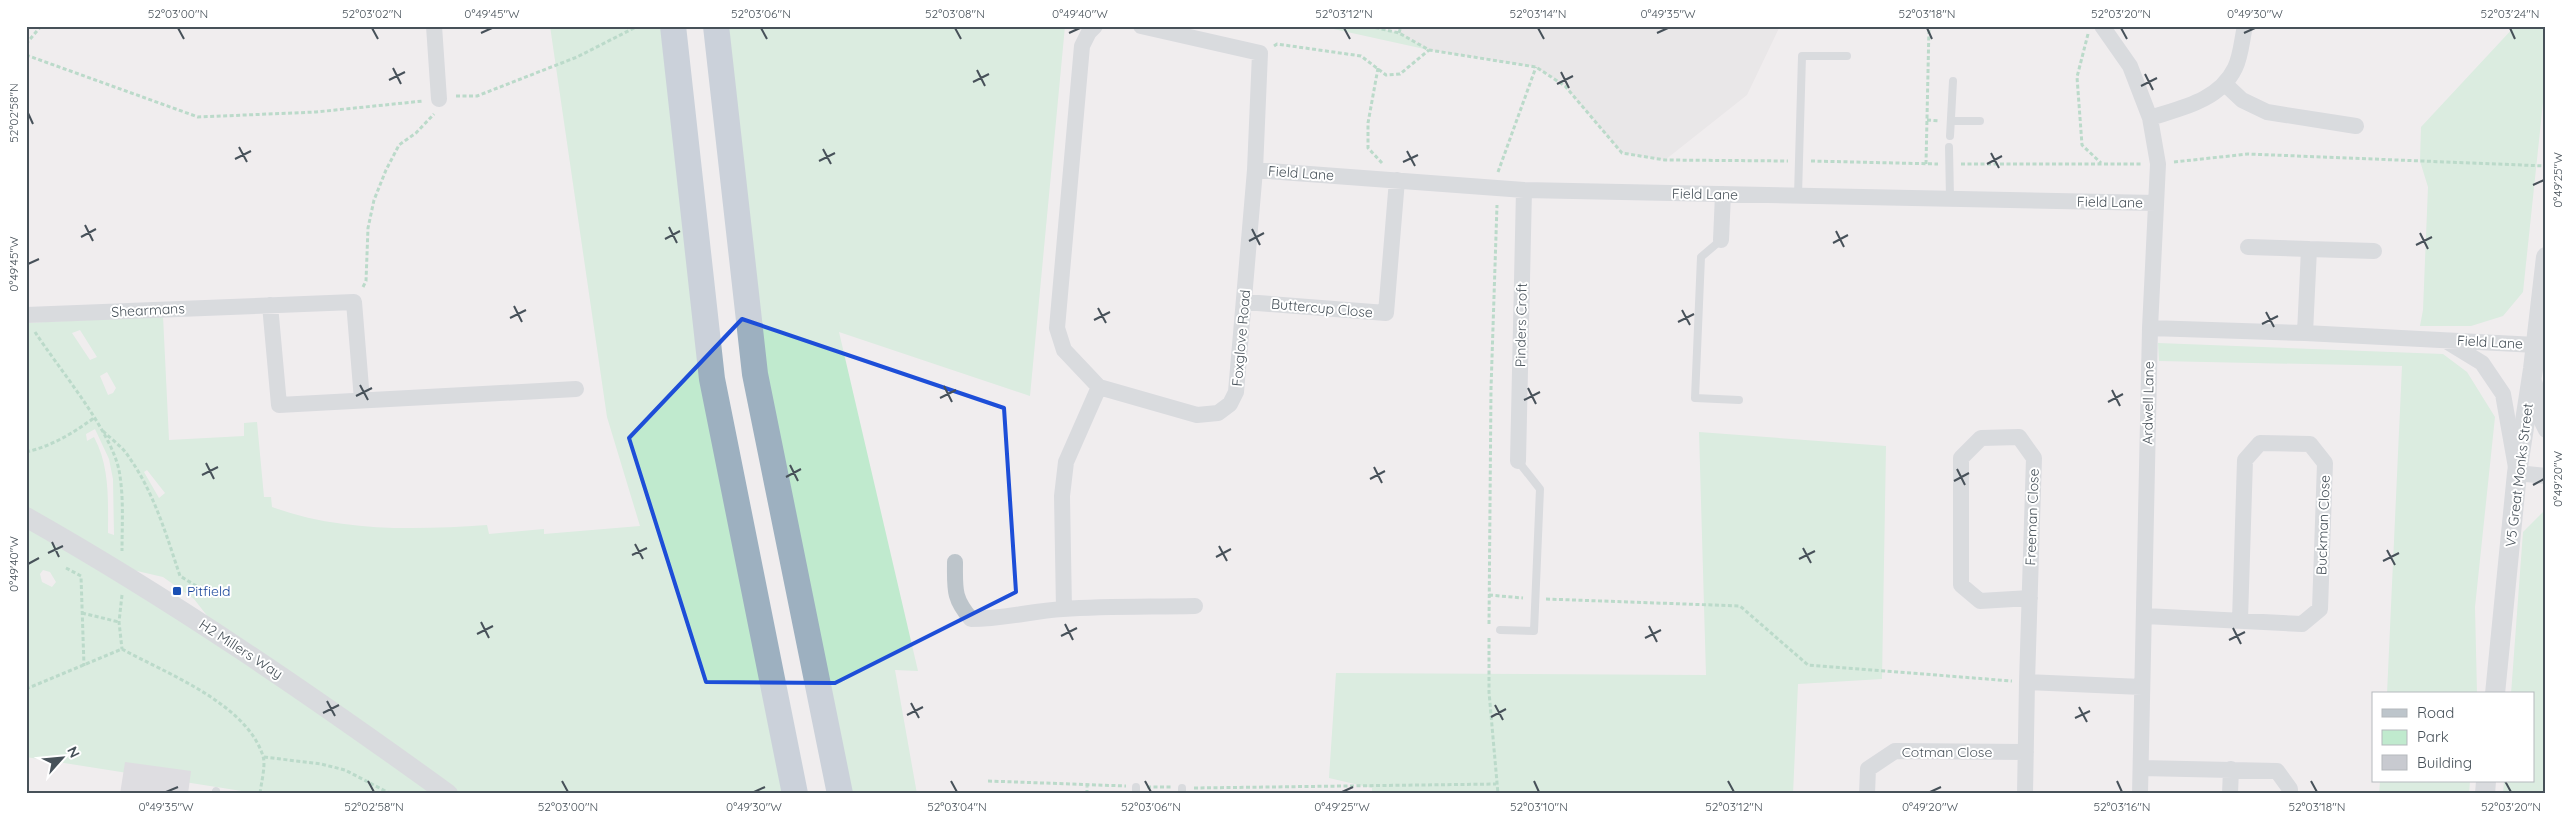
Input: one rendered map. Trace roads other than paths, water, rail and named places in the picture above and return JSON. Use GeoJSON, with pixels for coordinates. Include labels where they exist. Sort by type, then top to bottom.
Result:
{"type":"FeatureCollection","features":[{"type":"Feature","properties":{"kind":"highway"},"geometry":{"type":"LineString","coordinates":[[673,26],[712,379],[795,794]]}},
{"type":"Feature","properties":{"kind":"highway"},"geometry":{"type":"LineString","coordinates":[[716,26],[755,374],[840,794]]}},
{"type":"Feature","properties":{"kind":"street"},"geometry":{"type":"LineString","coordinates":[[434,26],[439,104]]}},
{"type":"Feature","properties":{"kind":"street"},"geometry":{"type":"LineString","coordinates":[[1064,609],[1062,496],[1066,462],[1099,387],[1064,350],[1057,328],[1082,46],[1089,32],[1095,26]]}},
{"type":"Feature","properties":{"kind":"street","name":"Foxglove Road"},"geometry":{"type":"LineString","coordinates":[[1099,387],[1197,415],[1218,413],[1230,404],[1236,392],[1255,170],[1260,53],[1141,26]]}},
{"type":"Feature","properties":{"kind":"street"},"geometry":{"type":"LineString","coordinates":[[2150,118],[2197,104],[2226,84],[2236,66],[2245,26]]}},
{"type":"Feature","properties":{"kind":"street","name":"Ardwell Lane"},"geometry":{"type":"LineString","coordinates":[[2095,29],[2130,66],[2150,118],[2158,164],[2150,328],[2140,794]]}},
{"type":"Feature","properties":{"kind":"street"},"geometry":{"type":"LineString","coordinates":[[2226,84],[2242,100],[2267,112],[2356,126]]}},
{"type":"Feature","properties":{"kind":"street","name":"Field Lane"},"geometry":{"type":"LineString","coordinates":[[1255,170],[1524,190],[2156,203]]}},
{"type":"Feature","properties":{"kind":"street","name":"Buttercup Close"},"geometry":{"type":"LineString","coordinates":[[1245,302],[1386,313],[1397,180]]}},
{"type":"Feature","properties":{"kind":"street","name":"Pinders Croft"},"geometry":{"type":"LineString","coordinates":[[1518,461],[1524,190]]}},
{"type":"Feature","properties":{"kind":"street"},"geometry":{"type":"LineString","coordinates":[[1721,240],[1722,194]]}},
{"type":"Feature","properties":{"kind":"street"},"geometry":{"type":"LineString","coordinates":[[2248,247],[2374,251]]}},
{"type":"Feature","properties":{"kind":"street"},"geometry":{"type":"LineString","coordinates":[[2305,333],[2310,249]]}},
{"type":"Feature","properties":{"kind":"street","name":"V5 Great Monks Street"},"geometry":{"type":"LineString","coordinates":[[2495,692],[2517,473],[2533,369],[2546,257]]}},
{"type":"Feature","properties":{"kind":"street","name":"Shearmans"},"geometry":{"type":"LineString","coordinates":[[28,315],[354,302],[362,400]]}},
{"type":"Feature","properties":{"kind":"street"},"geometry":{"type":"LineString","coordinates":[[270,305],[279,405],[576,389]]}},
{"type":"Feature","properties":{"kind":"street","name":"Field Lane"},"geometry":{"type":"LineString","coordinates":[[2150,328],[2305,333],[2536,345]]}},
{"type":"Feature","properties":{"kind":"street","name":"Field Lane"},"geometry":{"type":"LineString","coordinates":[[2444,340],[2482,363],[2503,394],[2517,473]]}},
{"type":"Feature","properties":{"kind":"street"},"geometry":{"type":"LineString","coordinates":[[2533,369],[2539,416],[2546,430]]}},
{"type":"Feature","properties":{"kind":"street","name":"Freeman Close"},"geometry":{"type":"LineString","coordinates":[[2027,682],[2030,598],[2034,458],[2019,437],[1981,438],[1961,458],[1961,585],[1980,601],[2030,598]]}},
{"type":"Feature","properties":{"kind":"street","name":"Buckman Close"},"geometry":{"type":"LineString","coordinates":[[2145,616],[2302,624],[2320,609],[2325,462],[2310,444],[2260,443],[2245,460],[2240,620]]}},
{"type":"Feature","properties":{"kind":"street"},"geometry":{"type":"LineString","coordinates":[[2517,473],[2546,476]]}},
{"type":"Feature","properties":{"kind":"street","name":"H2 Millers Way"},"geometry":{"type":"LineString","coordinates":[[26,517],[160,596],[298,686],[448,794]]}},
{"type":"Feature","properties":{"kind":"street"},"geometry":{"type":"LineString","coordinates":[[955,562],[955,585],[959,604],[972,619],[1000,619],[1038,611],[1064,609],[1195,606]]}},
{"type":"Feature","properties":{"kind":"street"},"geometry":{"type":"LineString","coordinates":[[2025,794],[2027,682],[2142,688]]}},
{"type":"Feature","properties":{"kind":"street","name":"Cotman Close"},"geometry":{"type":"LineString","coordinates":[[1867,794],[1868,769],[1895,751],[2026,752]]}},
{"type":"Feature","properties":{"kind":"street"},"geometry":{"type":"LineString","coordinates":[[2141,768],[2231,769],[2277,772],[2290,789],[2290,794]]}},
{"type":"Feature","properties":{"kind":"street"},"geometry":{"type":"LineString","coordinates":[[2230,794],[2231,769]]}},
{"type":"Feature","properties":{"kind":"lane"},"geometry":{"type":"LineString","coordinates":[[1798,195],[1802,56],[1847,56]]}},
{"type":"Feature","properties":{"kind":"lane"},"geometry":{"type":"LineString","coordinates":[[1950,136],[1953,81]]}},
{"type":"Feature","properties":{"kind":"lane"},"geometry":{"type":"LineString","coordinates":[[1951,121],[1980,121]]}},
{"type":"Feature","properties":{"kind":"lane"},"geometry":{"type":"LineString","coordinates":[[1949,147],[1950,198]]}},
{"type":"Feature","properties":{"kind":"lane"},"geometry":{"type":"LineString","coordinates":[[1721,240],[1701,257],[1695,398],[1739,400]]}},
{"type":"Feature","properties":{"kind":"lane"},"geometry":{"type":"LineString","coordinates":[[1500,630],[1534,632],[1540,490],[1518,461]]}},
{"type":"Feature","properties":{"kind":"place","name":"Pitfield"},"geometry":{"type":"Point","coordinates":[177,591]}}]}
